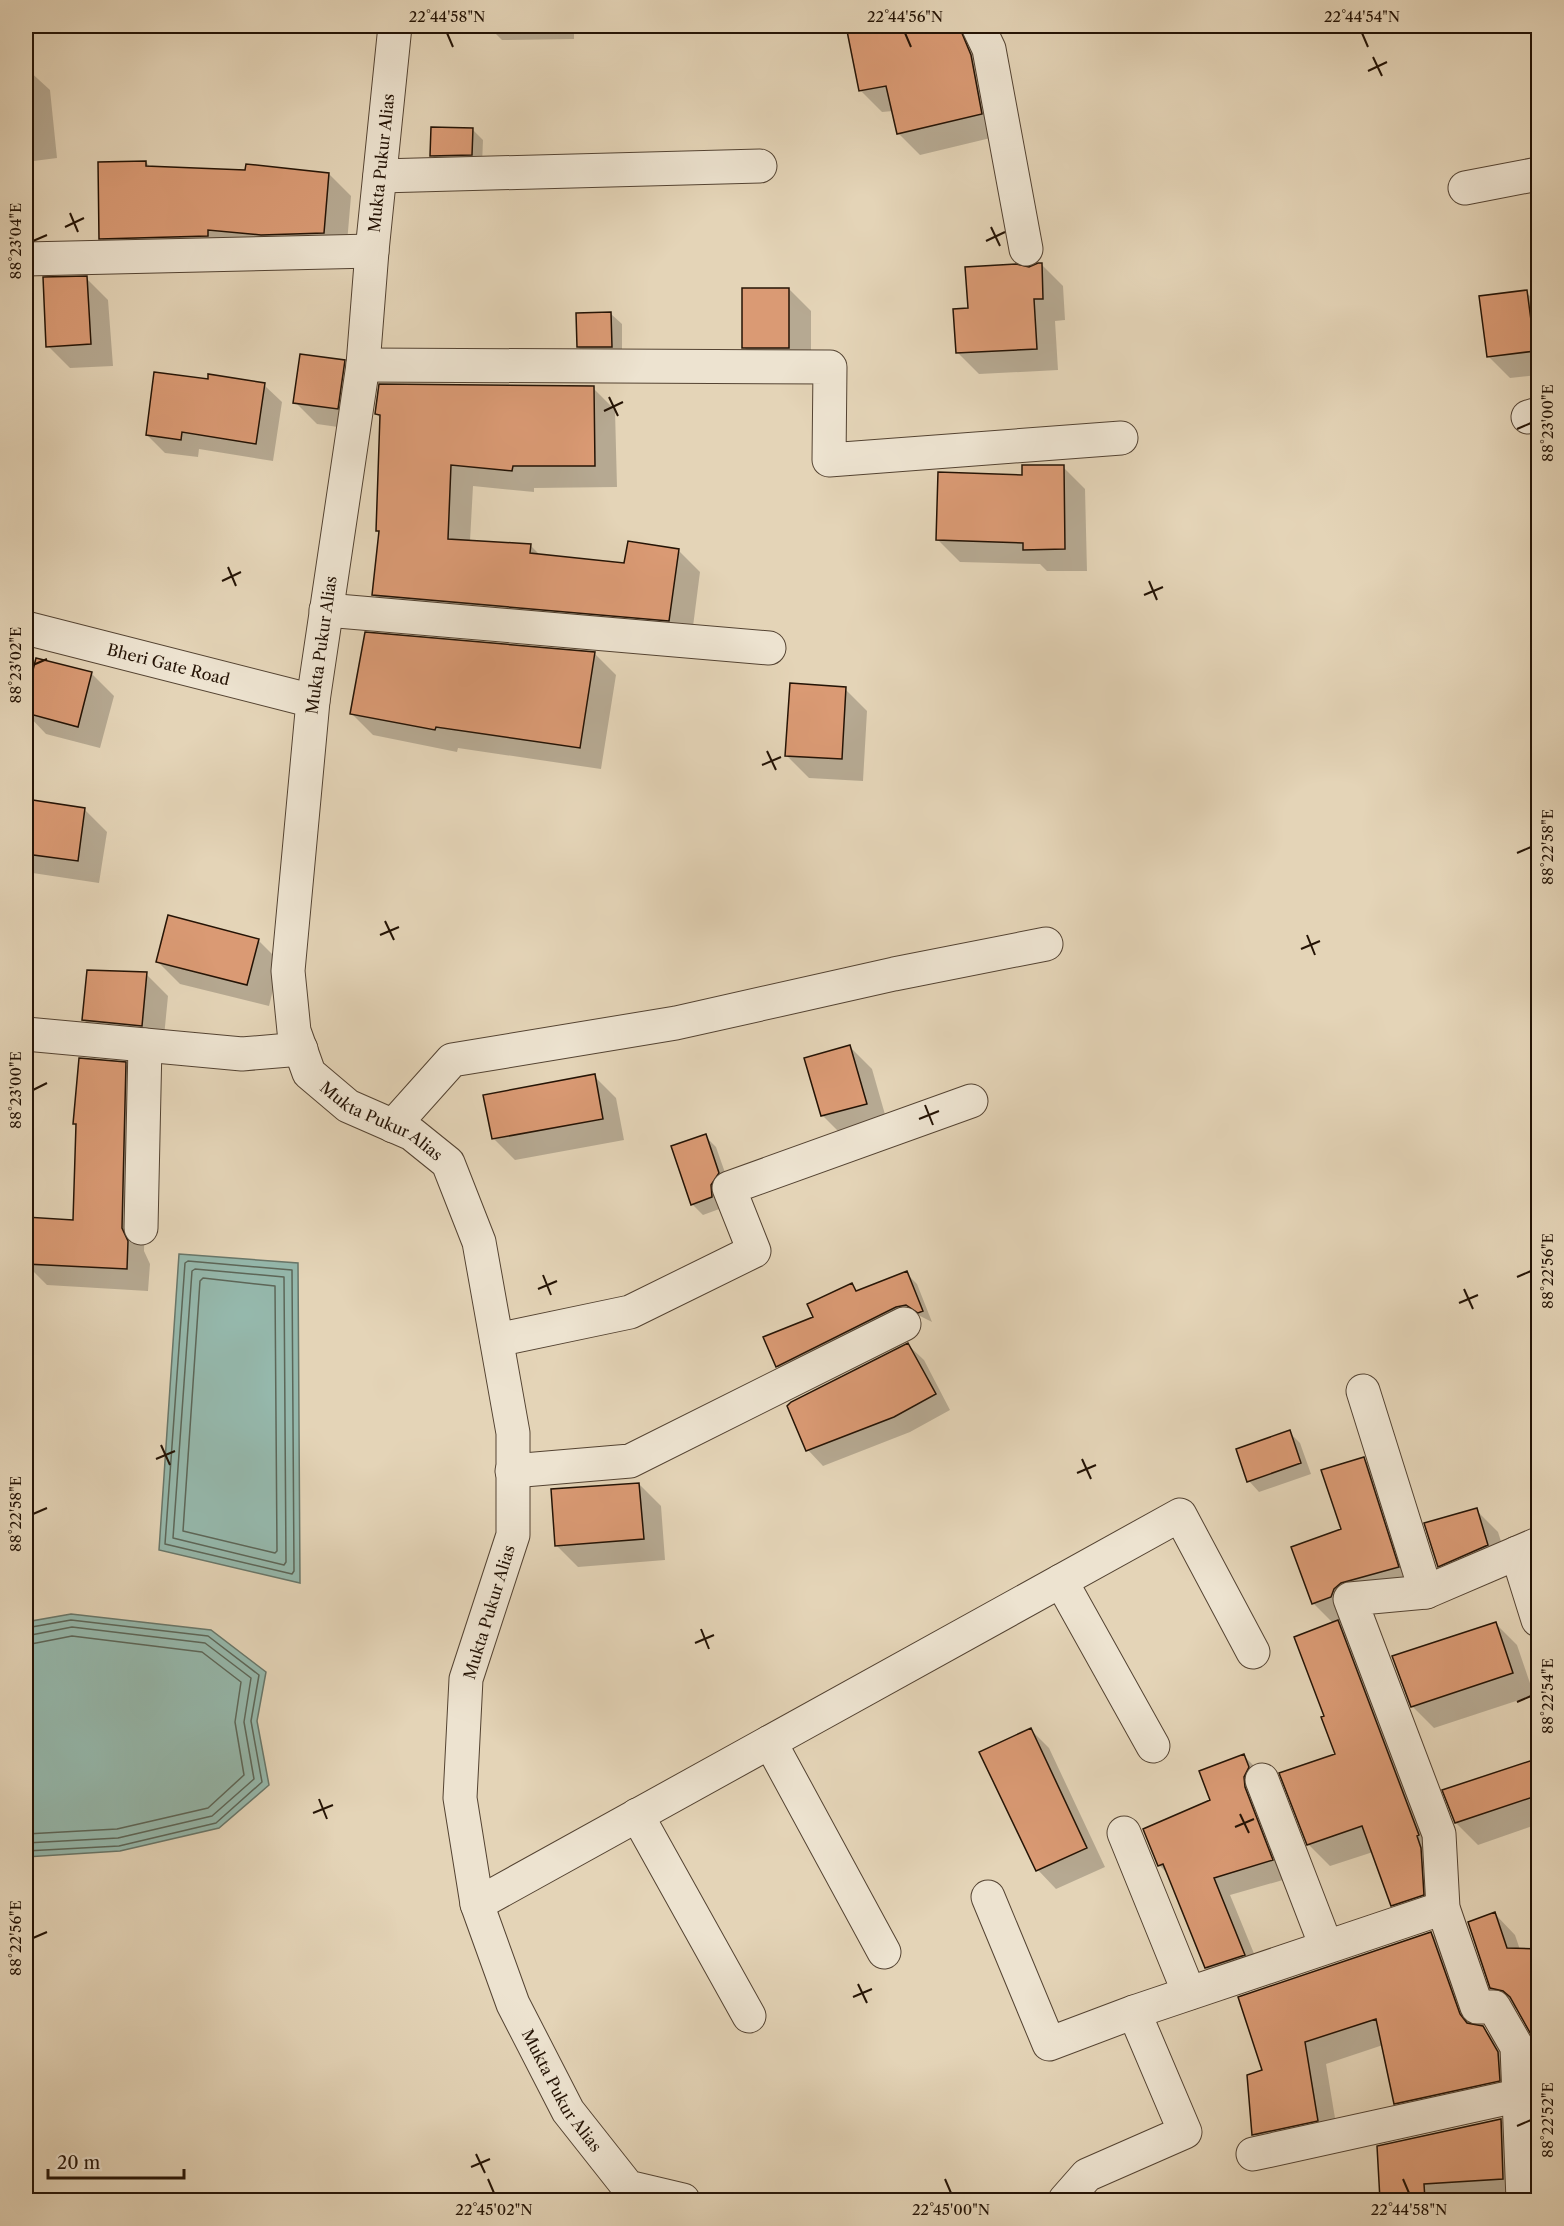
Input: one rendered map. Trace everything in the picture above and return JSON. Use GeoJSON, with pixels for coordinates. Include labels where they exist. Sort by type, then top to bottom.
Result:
{"type":"FeatureCollection","features":[{"type":"Feature","properties":{"kind":"street","name":"Mukta Pukur Alias"},"geometry":{"type":"LineString","coordinates":[[395,26],[363,365],[313,701],[288,971],[294,1031],[309,1073],[340,1100],[348,1106],[412,1134],[448,1163],[479,1242],[513,1433],[513,1535],[466,1679],[460,1798],[477,1904],[513,2004],[568,2111],[626,2194],[683,2200]]}},
{"type":"Feature","properties":{"kind":"street"},"geometry":{"type":"LineString","coordinates":[[978,26],[989,49],[1026,249]]}},
{"type":"Feature","properties":{"kind":"street"},"geometry":{"type":"LineString","coordinates":[[380,176],[760,166]]}},
{"type":"Feature","properties":{"kind":"street"},"geometry":{"type":"LineString","coordinates":[[1465,188],[1539,174]]}},
{"type":"Feature","properties":{"kind":"street"},"geometry":{"type":"LineString","coordinates":[[26,259],[372,251]]}},
{"type":"Feature","properties":{"kind":"street"},"geometry":{"type":"LineString","coordinates":[[363,365],[830,367],[829,460],[1120,438]]}},
{"type":"Feature","properties":{"kind":"street"},"geometry":{"type":"LineString","coordinates":[[326,610],[769,648]]}},
{"type":"Feature","properties":{"kind":"street","name":"Bheri Gate Road"},"geometry":{"type":"LineString","coordinates":[[26,628],[313,701]]}},
{"type":"Feature","properties":{"kind":"street"},"geometry":{"type":"LineString","coordinates":[[393,1126],[452,1060],[676,1023],[894,974],[1046,944]]}},
{"type":"Feature","properties":{"kind":"street"},"geometry":{"type":"LineString","coordinates":[[26,1034],[242,1054],[301,1049]]}},
{"type":"Feature","properties":{"kind":"street"},"geometry":{"type":"LineString","coordinates":[[141,1228],[145,1045]]}},
{"type":"Feature","properties":{"kind":"street"},"geometry":{"type":"LineString","coordinates":[[497,1340],[630,1312],[754,1251],[729,1188],[971,1101]]}},
{"type":"Feature","properties":{"kind":"street"},"geometry":{"type":"LineString","coordinates":[[512,1471],[630,1461],[904,1324]]}},
{"type":"Feature","properties":{"kind":"street"},"geometry":{"type":"LineString","coordinates":[[1363,1391],[1426,1592]]}},
{"type":"Feature","properties":{"kind":"street"},"geometry":{"type":"LineString","coordinates":[[477,1904],[1180,1515],[1253,1652]]}},
{"type":"Feature","properties":{"kind":"street"},"geometry":{"type":"LineString","coordinates":[[1523,2200],[1521,2096],[1517,2047],[1494,2007],[1477,2007],[1443,1908],[1439,1834],[1350,1599],[1426,1592],[1528,1548],[1539,1620]]}},
{"type":"Feature","properties":{"kind":"street"},"geometry":{"type":"LineString","coordinates":[[1061,1581],[1153,1746]]}},
{"type":"Feature","properties":{"kind":"street"},"geometry":{"type":"LineString","coordinates":[[770,1742],[884,1952]]}},
{"type":"Feature","properties":{"kind":"street"},"geometry":{"type":"LineString","coordinates":[[1262,1780],[1326,1946]]}},
{"type":"Feature","properties":{"kind":"street"},"geometry":{"type":"LineString","coordinates":[[638,1815],[749,2016]]}},
{"type":"Feature","properties":{"kind":"street"},"geometry":{"type":"LineString","coordinates":[[1124,1833],[1189,1993]]}},
{"type":"Feature","properties":{"kind":"street"},"geometry":{"type":"LineString","coordinates":[[988,1897],[1049,2044],[1189,1993],[1443,1908]]}},
{"type":"Feature","properties":{"kind":"street"},"geometry":{"type":"LineString","coordinates":[[1065,2200],[1087,2175],[1185,2132],[1134,2012]]}},
{"type":"Feature","properties":{"kind":"street"},"geometry":{"type":"LineString","coordinates":[[1253,2154],[1521,2096]]}},
{"type":"Feature","properties":{"kind":"water"},"geometry":{"type":"Polygon","coordinates":[[[179,1254],[298,1263],[300,1583],[159,1550],[179,1254]]]}},
{"type":"Feature","properties":{"kind":"water"},"geometry":{"type":"Polygon","coordinates":[[[71,1614],[211,1630],[266,1672],[257,1721],[269,1785],[219,1828],[120,1851],[26,1857],[26,1622],[71,1614]]]}},
{"type":"Feature","properties":{"kind":"building"},"geometry":{"type":"Polygon","coordinates":[[[846,26],[959,26],[971,55],[982,114],[897,134],[886,86],[859,91],[846,26]]]}},
{"type":"Feature","properties":{"kind":"building"},"geometry":{"type":"Polygon","coordinates":[[[431,127],[473,128],[472,155],[430,156],[431,127]]]}},
{"type":"Feature","properties":{"kind":"building"},"geometry":{"type":"Polygon","coordinates":[[[146,161],[146,166],[245,170],[246,164],[329,173],[324,233],[261,235],[208,230],[208,236],[99,239],[98,162],[146,161]]]}},
{"type":"Feature","properties":{"kind":"building"},"geometry":{"type":"Polygon","coordinates":[[[1042,263],[1043,299],[1034,299],[1037,349],[956,353],[953,309],[968,308],[965,267],[1016,264],[1029,267],[1042,263]]]}},
{"type":"Feature","properties":{"kind":"building"},"geometry":{"type":"Polygon","coordinates":[[[87,276],[91,344],[46,347],[43,277],[87,276]]]}},
{"type":"Feature","properties":{"kind":"building"},"geometry":{"type":"Polygon","coordinates":[[[742,288],[789,288],[789,348],[742,348],[742,288]]]}},
{"type":"Feature","properties":{"kind":"building"},"geometry":{"type":"Polygon","coordinates":[[[1527,290],[1535,351],[1487,357],[1479,296],[1527,290]]]}},
{"type":"Feature","properties":{"kind":"building"},"geometry":{"type":"Polygon","coordinates":[[[611,312],[612,347],[577,347],[576,313],[611,312]]]}},
{"type":"Feature","properties":{"kind":"building"},"geometry":{"type":"Polygon","coordinates":[[[300,354],[345,360],[338,409],[293,403],[300,354]]]}},
{"type":"Feature","properties":{"kind":"building"},"geometry":{"type":"Polygon","coordinates":[[[154,372],[208,379],[208,374],[265,383],[256,444],[182,432],[181,440],[146,435],[154,372]]]}},
{"type":"Feature","properties":{"kind":"building"},"geometry":{"type":"Polygon","coordinates":[[[379,384],[594,386],[595,466],[513,466],[512,471],[451,465],[448,539],[531,544],[530,553],[624,563],[628,541],[679,549],[669,621],[372,595],[379,531],[376,531],[380,415],[375,414],[379,384]]]}},
{"type":"Feature","properties":{"kind":"building"},"geometry":{"type":"Polygon","coordinates":[[[1022,465],[1064,465],[1065,549],[1023,550],[1023,543],[936,540],[938,472],[1022,475],[1022,465]]]}},
{"type":"Feature","properties":{"kind":"building"},"geometry":{"type":"Polygon","coordinates":[[[365,632],[595,652],[580,748],[436,727],[435,730],[350,714],[365,632]]]}},
{"type":"Feature","properties":{"kind":"building"},"geometry":{"type":"Polygon","coordinates":[[[36,658],[92,672],[78,727],[26,713],[26,698],[36,658]]]}},
{"type":"Feature","properties":{"kind":"building"},"geometry":{"type":"Polygon","coordinates":[[[790,683],[846,687],[842,759],[785,756],[790,683]]]}},
{"type":"Feature","properties":{"kind":"building"},"geometry":{"type":"Polygon","coordinates":[[[26,799],[85,808],[78,861],[26,854],[26,799]]]}},
{"type":"Feature","properties":{"kind":"building"},"geometry":{"type":"Polygon","coordinates":[[[168,915],[259,939],[247,985],[156,962],[168,915]]]}},
{"type":"Feature","properties":{"kind":"building"},"geometry":{"type":"Polygon","coordinates":[[[87,970],[147,972],[142,1026],[82,1020],[87,970]]]}},
{"type":"Feature","properties":{"kind":"building"},"geometry":{"type":"Polygon","coordinates":[[[850,1045],[867,1104],[821,1116],[804,1058],[850,1045]]]}},
{"type":"Feature","properties":{"kind":"building"},"geometry":{"type":"Polygon","coordinates":[[[79,1058],[126,1062],[122,1228],[128,1241],[127,1269],[26,1264],[26,1217],[73,1220],[76,1124],[73,1124],[79,1058]]]}},
{"type":"Feature","properties":{"kind":"building"},"geometry":{"type":"Polygon","coordinates":[[[595,1074],[603,1119],[492,1139],[483,1095],[595,1074]]]}},
{"type":"Feature","properties":{"kind":"building"},"geometry":{"type":"Polygon","coordinates":[[[706,1134],[719,1173],[711,1185],[712,1197],[691,1205],[671,1146],[706,1134]]]}},
{"type":"Feature","properties":{"kind":"building"},"geometry":{"type":"Polygon","coordinates":[[[907,1271],[923,1311],[918,1313],[906,1305],[896,1307],[776,1367],[763,1337],[813,1317],[807,1304],[852,1283],[856,1291],[907,1271]]]}},
{"type":"Feature","properties":{"kind":"building"},"geometry":{"type":"Polygon","coordinates":[[[908,1343],[936,1394],[894,1417],[806,1451],[787,1406],[908,1343]]]}},
{"type":"Feature","properties":{"kind":"building"},"geometry":{"type":"Polygon","coordinates":[[[1290,1430],[1301,1463],[1247,1482],[1236,1449],[1290,1430]]]}},
{"type":"Feature","properties":{"kind":"building"},"geometry":{"type":"Polygon","coordinates":[[[1364,1457],[1399,1567],[1341,1583],[1334,1589],[1331,1597],[1312,1604],[1291,1547],[1341,1529],[1321,1470],[1364,1457]]]}},
{"type":"Feature","properties":{"kind":"building"},"geometry":{"type":"Polygon","coordinates":[[[639,1483],[644,1539],[555,1546],[551,1489],[639,1483]]]}},
{"type":"Feature","properties":{"kind":"building"},"geometry":{"type":"Polygon","coordinates":[[[1477,1508],[1488,1545],[1438,1567],[1424,1523],[1477,1508]]]}},
{"type":"Feature","properties":{"kind":"building"},"geometry":{"type":"Polygon","coordinates":[[[1338,1620],[1419,1835],[1417,1836],[1421,1848],[1424,1895],[1391,1906],[1362,1826],[1307,1845],[1279,1773],[1335,1754],[1321,1717],[1324,1716],[1294,1637],[1338,1620]]]}},
{"type":"Feature","properties":{"kind":"building"},"geometry":{"type":"Polygon","coordinates":[[[1496,1622],[1513,1673],[1411,1707],[1392,1656],[1496,1622]]]}},
{"type":"Feature","properties":{"kind":"building"},"geometry":{"type":"Polygon","coordinates":[[[1031,1728],[1087,1848],[1036,1871],[979,1752],[1031,1728]]]}},
{"type":"Feature","properties":{"kind":"building"},"geometry":{"type":"Polygon","coordinates":[[[1244,1754],[1249,1767],[1244,1777],[1245,1787],[1273,1860],[1214,1878],[1245,1955],[1205,1968],[1163,1864],[1158,1866],[1143,1829],[1210,1800],[1199,1771],[1244,1754]]]}},
{"type":"Feature","properties":{"kind":"building"},"geometry":{"type":"Polygon","coordinates":[[[1539,1758],[1539,1795],[1455,1823],[1442,1790],[1539,1758]]]}},
{"type":"Feature","properties":{"kind":"building"},"geometry":{"type":"Polygon","coordinates":[[[1495,1912],[1507,1948],[1539,1949],[1539,2089],[1533,2038],[1510,1997],[1503,1991],[1490,1988],[1468,1922],[1495,1912]]]}},
{"type":"Feature","properties":{"kind":"building"},"geometry":{"type":"Polygon","coordinates":[[[1431,1932],[1460,2014],[1467,2023],[1483,2026],[1498,2052],[1500,2081],[1394,2104],[1376,2019],[1305,2042],[1318,2121],[1252,2135],[1247,2075],[1262,2070],[1238,1997],[1431,1932]]]}},
{"type":"Feature","properties":{"kind":"building"},"geometry":{"type":"Polygon","coordinates":[[[1501,2119],[1503,2179],[1424,2184],[1425,2200],[1380,2200],[1377,2146],[1501,2119]]]}}]}
